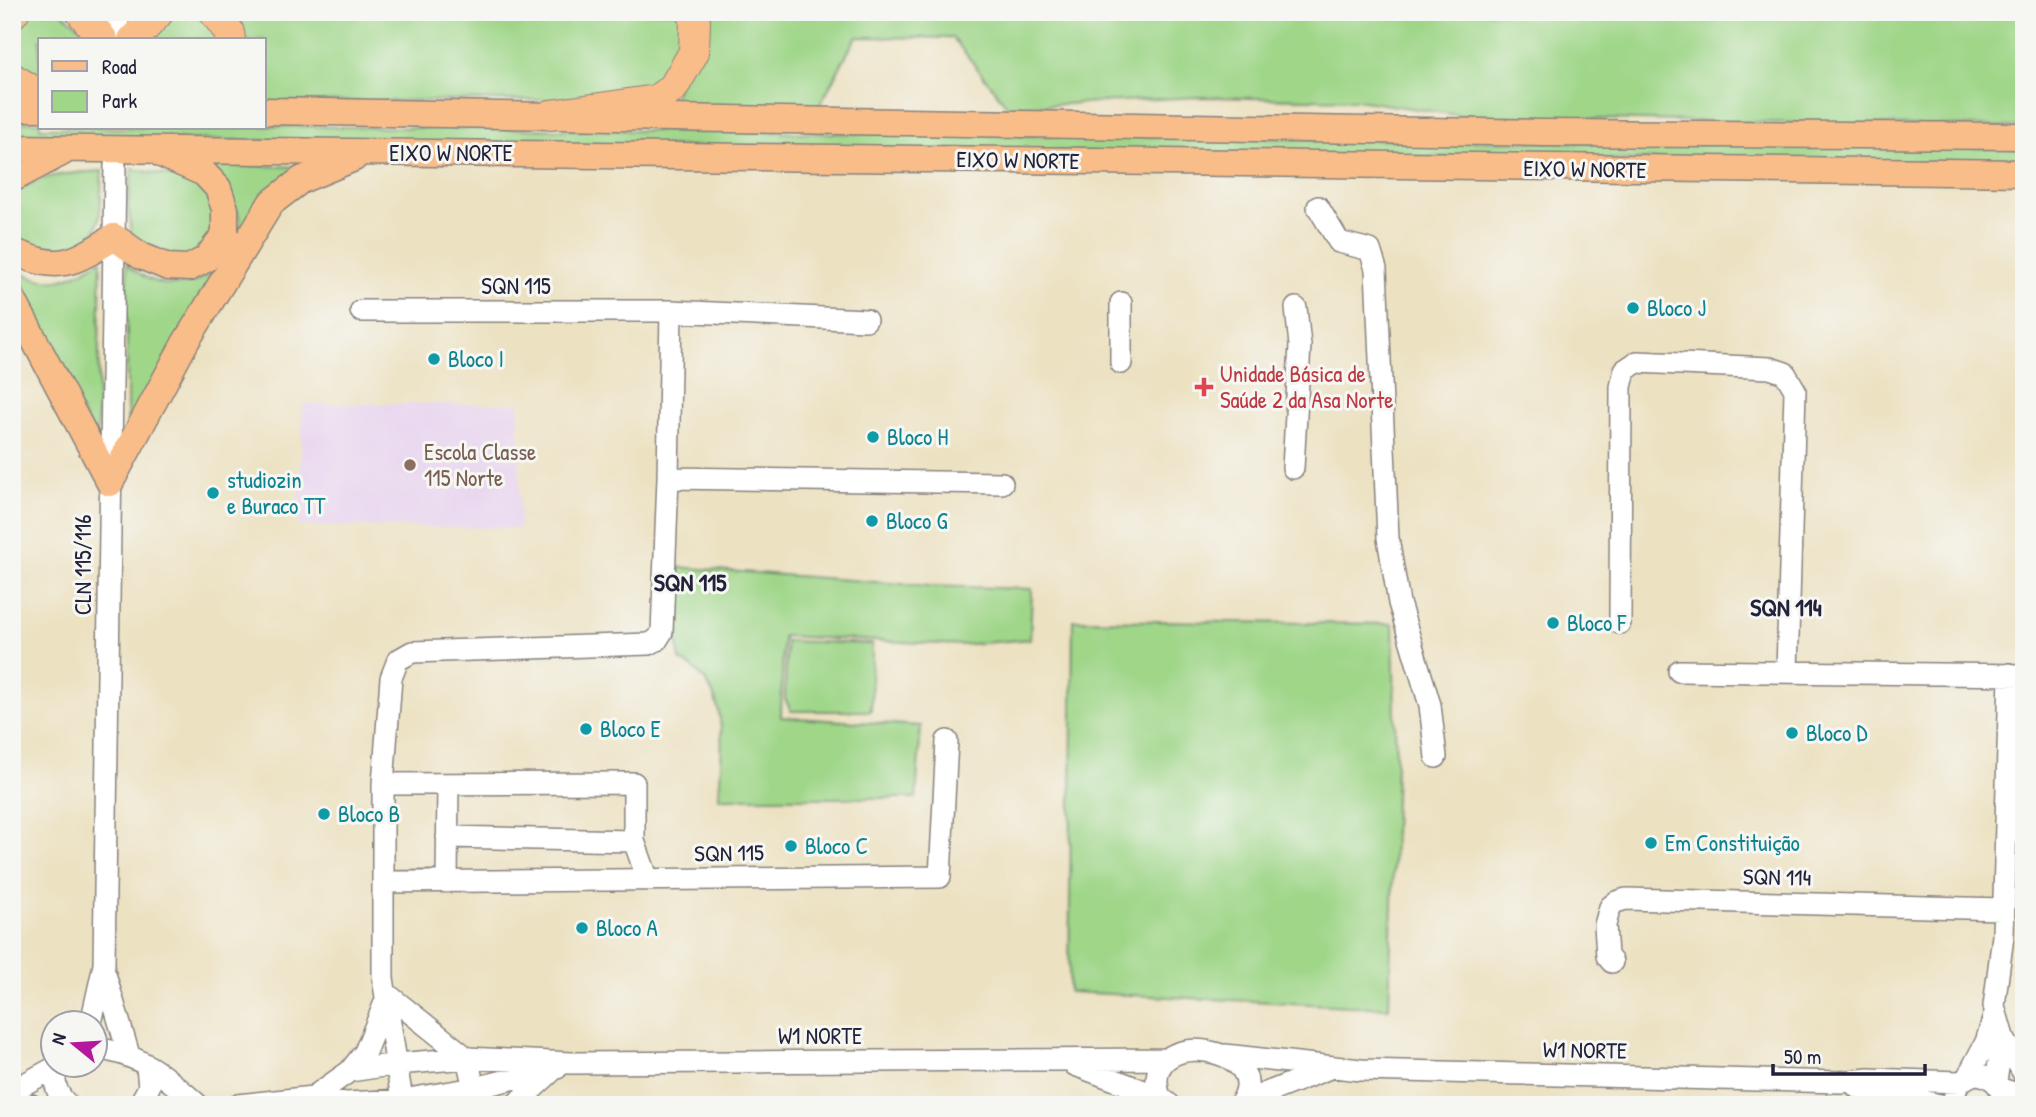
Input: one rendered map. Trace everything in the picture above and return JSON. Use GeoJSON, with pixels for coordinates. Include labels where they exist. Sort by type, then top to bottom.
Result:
{"type":"FeatureCollection","features":[{"type":"Feature","properties":{"kind":"highway"},"geometry":{"type":"LineString","coordinates":[[81,12],[101,38]]}},
{"type":"Feature","properties":{"kind":"highway"},"geometry":{"type":"LineString","coordinates":[[135,38],[159,12]]}},
{"type":"Feature","properties":{"kind":"highway"},"geometry":{"type":"LineString","coordinates":[[214,12],[229,32],[230,38]]}},
{"type":"Feature","properties":{"kind":"highway"},"geometry":{"type":"LineString","coordinates":[[550,116],[656,100],[673,88],[694,52],[695,20],[692,12]]}},
{"type":"Feature","properties":{"kind":"highway"},"geometry":{"type":"LineString","coordinates":[[12,78],[38,95]]}},
{"type":"Feature","properties":{"kind":"main road"},"geometry":{"type":"LineString","coordinates":[[12,108],[38,108]]}},
{"type":"Feature","properties":{"kind":"main road","name":"EIXO W NORTE"},"geometry":{"type":"LineString","coordinates":[[266,111],[1680,135],[2024,136]]}},
{"type":"Feature","properties":{"kind":"main road","name":"EIXO W NORTE"},"geometry":{"type":"LineString","coordinates":[[12,148],[611,153],[1452,168],[2024,173]]}},
{"type":"Feature","properties":{"kind":"main road"},"geometry":{"type":"LineString","coordinates":[[12,179],[71,149]]}},
{"type":"Feature","properties":{"kind":"main road"},"geometry":{"type":"LineString","coordinates":[[12,251],[38,262],[61,264],[89,253],[114,237],[141,256],[168,267],[189,268],[206,259],[225,234],[225,209],[218,188],[204,173],[150,149]]}},
{"type":"Feature","properties":{"kind":"main road"},"geometry":{"type":"LineString","coordinates":[[110,483],[186,343],[271,204],[301,180],[334,163],[373,153]]}},
{"type":"Feature","properties":{"kind":"main road"},"geometry":{"type":"LineString","coordinates":[[12,298],[110,483]]}},
{"type":"Feature","properties":{"kind":"street"},"geometry":{"type":"LineString","coordinates":[[117,38],[118,12]]}},
{"type":"Feature","properties":{"kind":"street","name":"CLN 115/116"},"geometry":{"type":"LineString","coordinates":[[94,1009],[104,965],[115,165]]}},
{"type":"Feature","properties":{"kind":"street"},"geometry":{"type":"LineString","coordinates":[[1318,206],[1339,242],[1370,250],[1377,269],[1388,538],[1399,603],[1430,705],[1436,757]]}},
{"type":"Feature","properties":{"kind":"street"},"geometry":{"type":"LineString","coordinates":[[1121,303],[1121,363]]}},
{"type":"Feature","properties":{"kind":"street"},"geometry":{"type":"LineString","coordinates":[[1293,468],[1300,345],[1296,308]]}},
{"type":"Feature","properties":{"kind":"street","name":"SQN 115"},"geometry":{"type":"LineString","coordinates":[[361,311],[671,311],[866,320]]}},
{"type":"Feature","properties":{"kind":"street"},"geometry":{"type":"LineString","coordinates":[[410,1102],[397,1064],[383,978],[383,784],[391,678],[398,660],[412,652],[649,644],[657,640],[662,632],[671,311]]}},
{"type":"Feature","properties":{"kind":"street"},"geometry":{"type":"LineString","coordinates":[[1620,623],[1621,387],[1625,370],[1637,362],[1770,368],[1785,373],[1795,390],[1787,672]]}},
{"type":"Feature","properties":{"kind":"street"},"geometry":{"type":"LineString","coordinates":[[668,478],[1002,483]]}},
{"type":"Feature","properties":{"kind":"street"},"geometry":{"type":"LineString","coordinates":[[1679,671],[2017,675],[2002,909],[2003,936],[1995,1013],[1986,1042],[1955,1090],[1955,1105]]}},
{"type":"Feature","properties":{"kind":"street","name":"SQN 115"},"geometry":{"type":"LineString","coordinates":[[383,882],[940,877],[947,741]]}},
{"type":"Feature","properties":{"kind":"street"},"geometry":{"type":"LineString","coordinates":[[383,784],[634,783],[634,841],[648,880]]}},
{"type":"Feature","properties":{"kind":"street"},"geometry":{"type":"LineString","coordinates":[[447,882],[448,784]]}},
{"type":"Feature","properties":{"kind":"street"},"geometry":{"type":"LineString","coordinates":[[447,836],[634,841]]}},
{"type":"Feature","properties":{"kind":"street","name":"SQN 114"},"geometry":{"type":"LineString","coordinates":[[1612,962],[1607,956],[1607,915],[1616,902],[1626,899],[2002,909]]}},
{"type":"Feature","properties":{"kind":"street","name":"CLN 115/116"},"geometry":{"type":"LineString","coordinates":[[104,965],[129,1055]]}},
{"type":"Feature","properties":{"kind":"street"},"geometry":{"type":"LineString","coordinates":[[387,994],[467,1058],[476,1096]]}},
{"type":"Feature","properties":{"kind":"street"},"geometry":{"type":"LineString","coordinates":[[350,1071],[365,1052],[387,994]]}},
{"type":"Feature","properties":{"kind":"street"},"geometry":{"type":"LineString","coordinates":[[1995,1013],[2003,1037],[2024,1073]]}},
{"type":"Feature","properties":{"kind":"street"},"geometry":{"type":"LineString","coordinates":[[2003,1037],[1999,1092],[2024,1096]]}},
{"type":"Feature","properties":{"kind":"street"},"geometry":{"type":"LineString","coordinates":[[108,1050],[129,1055],[173,1082],[198,1105]]}},
{"type":"Feature","properties":{"kind":"street","name":"W1 NORTE"},"geometry":{"type":"LineString","coordinates":[[313,1097],[350,1071],[467,1058],[564,1066],[1066,1062],[1166,1059],[1178,1053],[1201,1051],[1328,1069],[1841,1082],[1868,1079],[1964,1079],[1977,1074],[1999,1092]]}},
{"type":"Feature","properties":{"kind":"street"},"geometry":{"type":"LineString","coordinates":[[1225,1055],[1246,1076],[1240,1104]]}},
{"type":"Feature","properties":{"kind":"street"},"geometry":{"type":"LineString","coordinates":[[1165,1101],[1157,1073],[1166,1059]]}},
{"type":"Feature","properties":{"kind":"street","name":"W1 NORTE"},"geometry":{"type":"LineString","coordinates":[[1066,1062],[1165,1101]]}},
{"type":"Feature","properties":{"kind":"street"},"geometry":{"type":"LineString","coordinates":[[515,1105],[564,1066]]}},
{"type":"Feature","properties":{"kind":"street","name":"W1 NORTE"},"geometry":{"type":"LineString","coordinates":[[238,1105],[313,1097],[346,1103],[410,1102],[476,1096],[564,1066]]}},
{"type":"Feature","properties":{"kind":"street"},"geometry":{"type":"LineString","coordinates":[[139,1105],[149,1087],[147,1067]]}},
{"type":"Feature","properties":{"kind":"street","name":"W1 NORTE"},"geometry":{"type":"LineString","coordinates":[[1240,1104],[1328,1069]]}},
{"type":"Feature","properties":{"kind":"street"},"geometry":{"type":"LineString","coordinates":[[12,1091],[38,1077]]}},
{"type":"Feature","properties":{"kind":"street"},"geometry":{"type":"LineString","coordinates":[[55,1078],[61,1098],[68,1105]]}},
{"type":"Feature","properties":{"kind":"street","name":"W1 NORTE"},"geometry":{"type":"LineString","coordinates":[[1841,1082],[1883,1094],[1940,1105]]}},
{"type":"Feature","properties":{"kind":"street"},"geometry":{"type":"LineString","coordinates":[[1883,1094],[1902,1105]]}},
{"type":"Feature","properties":{"kind":"street"},"geometry":{"type":"LineString","coordinates":[[12,1101],[31,1105]]}},
{"type":"Feature","properties":{"kind":"shaded area","name":"Escola Classe 115 Norte"},"geometry":{"type":"Polygon","coordinates":[[[303,404],[519,404],[520,528],[298,526],[303,404]]]}},
{"type":"Feature","properties":{"kind":"green space"},"geometry":{"type":"Polygon","coordinates":[[[26,12],[61,12],[94,38],[38,38],[38,84],[12,68],[12,24],[26,12]]]}},
{"type":"Feature","properties":{"kind":"green space"},"geometry":{"type":"Polygon","coordinates":[[[185,12],[201,17],[221,38],[150,38],[166,18],[185,12]]]}},
{"type":"Feature","properties":{"kind":"green space"},"geometry":{"type":"Polygon","coordinates":[[[223,12],[678,12],[686,35],[663,84],[638,97],[266,102],[266,38],[240,38],[223,12]]]}},
{"type":"Feature","properties":{"kind":"green space"},"geometry":{"type":"Polygon","coordinates":[[[705,12],[2024,12],[2024,127],[1471,117],[1357,100],[1199,97],[1008,107],[953,38],[856,37],[816,112],[670,107],[705,12]]]}},
{"type":"Feature","properties":{"kind":"green space"},"geometry":{"type":"Polygon","coordinates":[[[12,122],[38,122],[38,130],[266,130],[266,126],[2024,148],[2024,165],[12,137],[12,122]]]}},
{"type":"Feature","properties":{"kind":"green space"},"geometry":{"type":"Polygon","coordinates":[[[207,165],[306,167],[127,433],[127,263],[140,274],[170,285],[200,280],[224,261],[239,233],[236,208],[207,165]]]}},
{"type":"Feature","properties":{"kind":"green space"},"geometry":{"type":"Polygon","coordinates":[[[132,169],[197,181],[214,193],[221,231],[188,263],[132,237],[128,204],[132,169]]]}},
{"type":"Feature","properties":{"kind":"green space"},"geometry":{"type":"Polygon","coordinates":[[[102,171],[98,223],[94,234],[77,252],[63,260],[12,239],[12,195],[44,179],[102,171]]]}},
{"type":"Feature","properties":{"kind":"green space"},"geometry":{"type":"Polygon","coordinates":[[[101,260],[97,441],[12,284],[12,266],[36,278],[57,280],[78,273],[101,260]]]}},
{"type":"Feature","properties":{"kind":"green space"},"geometry":{"type":"Polygon","coordinates":[[[676,567],[929,586],[1032,589],[1030,639],[960,645],[783,636],[781,717],[921,726],[916,798],[719,798],[722,740],[720,720],[709,686],[697,671],[680,660],[676,632],[676,567]]]}},
{"type":"Feature","properties":{"kind":"green space"},"geometry":{"type":"Polygon","coordinates":[[[1073,620],[1393,624],[1396,762],[1389,1008],[1069,992],[1073,620]]]}},
{"type":"Feature","properties":{"kind":"green space"},"geometry":{"type":"Polygon","coordinates":[[[786,641],[872,644],[871,711],[791,711],[785,699],[786,641]]]}},
{"type":"Feature","properties":{"kind":"tunnel"},"geometry":{"type":"LineString","coordinates":[[115,163],[116,130]]}},
{"type":"Feature","properties":{"kind":"place","name":"Bloco J"},"geometry":{"type":"Point","coordinates":[1633,308]}},
{"type":"Feature","properties":{"kind":"place","name":"Bloco I"},"geometry":{"type":"Point","coordinates":[434,359]}},
{"type":"Feature","properties":{"kind":"place","name":"Unidade Básica de Saúde 2 da Asa Norte"},"geometry":{"type":"Point","coordinates":[1204,387]}},
{"type":"Feature","properties":{"kind":"place","name":"Bloco H"},"geometry":{"type":"Point","coordinates":[873,437]}},
{"type":"Feature","properties":{"kind":"place","name":"Escola Classe 115 Norte"},"geometry":{"type":"Point","coordinates":[410,465]}},
{"type":"Feature","properties":{"kind":"place","name":"studiozin e Buraco TT"},"geometry":{"type":"Point","coordinates":[213,493]}},
{"type":"Feature","properties":{"kind":"place","name":"Bloco G"},"geometry":{"type":"Point","coordinates":[872,521]}},
{"type":"Feature","properties":{"kind":"place","name":"Bloco F"},"geometry":{"type":"Point","coordinates":[1553,623]}},
{"type":"Feature","properties":{"kind":"place","name":"Bloco E"},"geometry":{"type":"Point","coordinates":[586,729]}},
{"type":"Feature","properties":{"kind":"place","name":"Bloco D"},"geometry":{"type":"Point","coordinates":[1792,733]}},
{"type":"Feature","properties":{"kind":"place","name":"Bloco B"},"geometry":{"type":"Point","coordinates":[324,814]}},
{"type":"Feature","properties":{"kind":"place","name":"Em Constituição"},"geometry":{"type":"Point","coordinates":[1651,843]}},
{"type":"Feature","properties":{"kind":"place","name":"Bloco C"},"geometry":{"type":"Point","coordinates":[791,846]}},
{"type":"Feature","properties":{"kind":"place","name":"Bloco A"},"geometry":{"type":"Point","coordinates":[582,928]}},
{"type":"Feature","properties":{"kind":"district","name":"SQN 115"},"geometry":{"type":"Point","coordinates":[690,583]}},
{"type":"Feature","properties":{"kind":"district","name":"SQN 114"},"geometry":{"type":"Point","coordinates":[1786,608]}}]}
